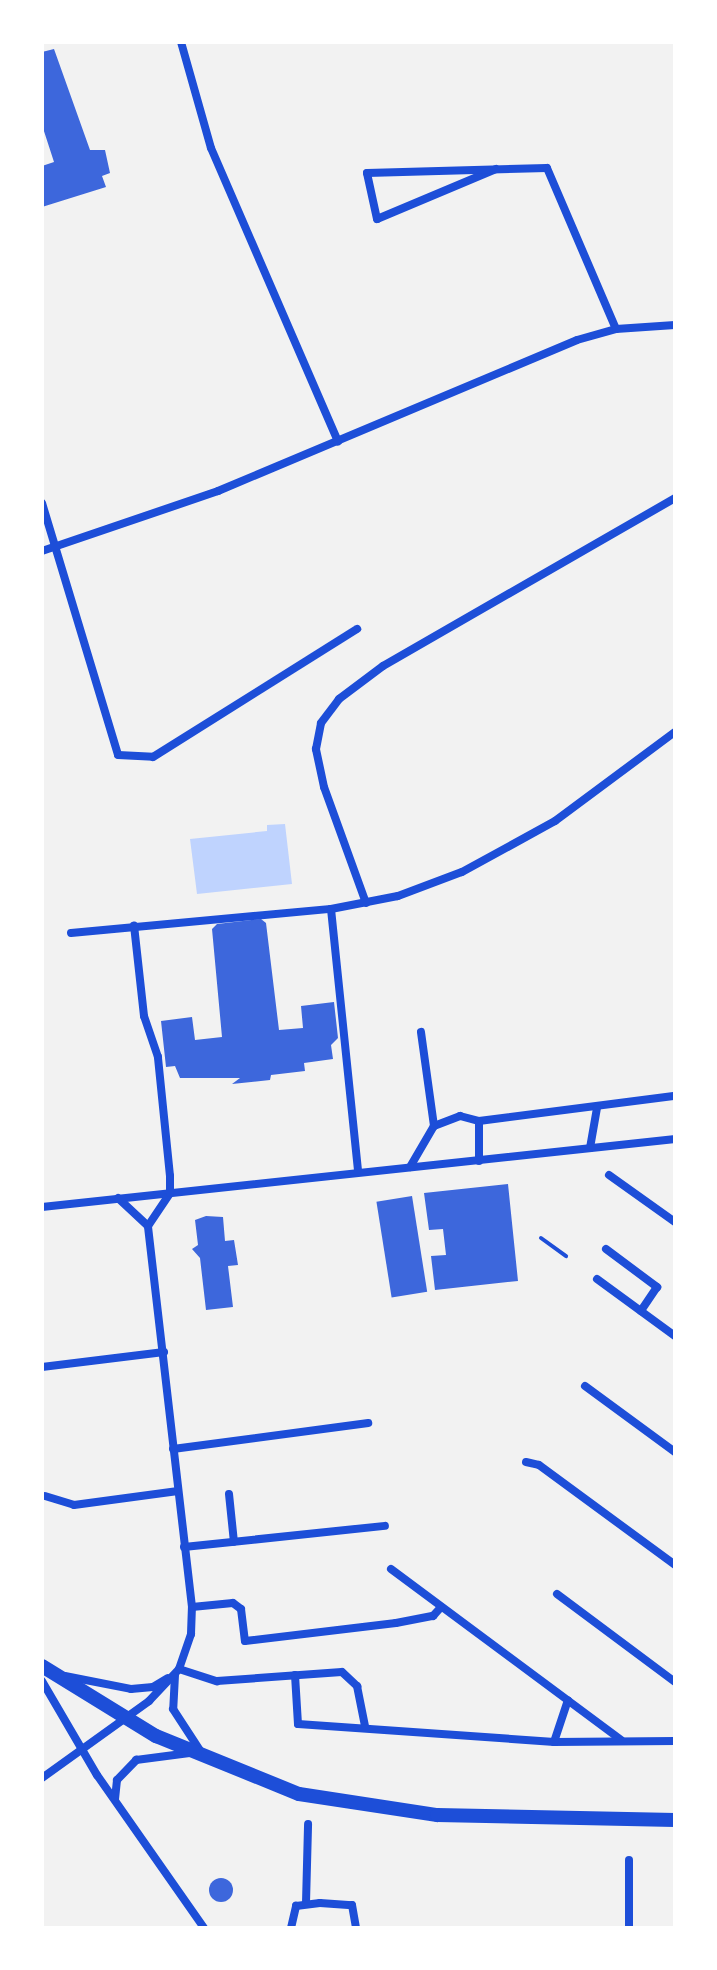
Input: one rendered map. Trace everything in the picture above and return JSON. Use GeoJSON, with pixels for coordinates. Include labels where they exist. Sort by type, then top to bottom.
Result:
{"type":"FeatureCollection","features":[{"type":"Feature","properties":{"kind":"main road"},"geometry":{"type":"LineString","coordinates":[[45,1673],[190,1753],[299,1794],[376,1809],[491,1818],[675,1820]]}},
{"type":"Feature","properties":{"kind":"street"},"geometry":{"type":"LineString","coordinates":[[181,42],[211,148],[338,442]]}},
{"type":"Feature","properties":{"kind":"street"},"geometry":{"type":"LineString","coordinates":[[496,169],[377,219],[367,173],[496,169],[547,168],[616,329]]}},
{"type":"Feature","properties":{"kind":"street"},"geometry":{"type":"LineString","coordinates":[[42,551],[338,442],[577,340],[616,329],[675,325]]}},
{"type":"Feature","properties":{"kind":"street"},"geometry":{"type":"LineString","coordinates":[[366,903],[324,787],[316,749],[321,723],[339,699],[383,666],[675,498]]}},
{"type":"Feature","properties":{"kind":"street"},"geometry":{"type":"LineString","coordinates":[[42,503],[118,755],[153,757],[357,629]]}},
{"type":"Feature","properties":{"kind":"street"},"geometry":{"type":"LineString","coordinates":[[71,933],[331,909],[366,903],[462,872],[555,821],[675,732]]}},
{"type":"Feature","properties":{"kind":"street"},"geometry":{"type":"LineString","coordinates":[[331,909],[358,1172]]}},
{"type":"Feature","properties":{"kind":"street"},"geometry":{"type":"LineString","coordinates":[[134,926],[144,1016],[158,1057],[170,1193],[148,1226]]}},
{"type":"Feature","properties":{"kind":"street"},"geometry":{"type":"LineString","coordinates":[[410,1167],[434,1126],[421,1032]]}},
{"type":"Feature","properties":{"kind":"street"},"geometry":{"type":"LineString","coordinates":[[434,1126],[460,1116],[479,1121],[675,1096]]}},
{"type":"Feature","properties":{"kind":"street"},"geometry":{"type":"LineString","coordinates":[[590,1148],[597,1108]]}},
{"type":"Feature","properties":{"kind":"street"},"geometry":{"type":"LineString","coordinates":[[479,1121],[479,1161]]}},
{"type":"Feature","properties":{"kind":"street"},"geometry":{"type":"LineString","coordinates":[[42,1207],[675,1139]]}},
{"type":"Feature","properties":{"kind":"street"},"geometry":{"type":"LineString","coordinates":[[609,1175],[675,1222]]}},
{"type":"Feature","properties":{"kind":"street"},"geometry":{"type":"LineString","coordinates":[[117,1198],[148,1226],[192,1607],[191,1634],[177,1672],[173,1709],[209,1761]]}},
{"type":"Feature","properties":{"kind":"street"},"geometry":{"type":"LineString","coordinates":[[606,1249],[657,1287],[641,1311]]}},
{"type":"Feature","properties":{"kind":"street"},"geometry":{"type":"LineString","coordinates":[[597,1279],[675,1336]]}},
{"type":"Feature","properties":{"kind":"street"},"geometry":{"type":"LineString","coordinates":[[42,1367],[164,1352]]}},
{"type":"Feature","properties":{"kind":"street"},"geometry":{"type":"LineString","coordinates":[[585,1386],[675,1452]]}},
{"type":"Feature","properties":{"kind":"street"},"geometry":{"type":"LineString","coordinates":[[173,1449],[368,1423]]}},
{"type":"Feature","properties":{"kind":"street"},"geometry":{"type":"LineString","coordinates":[[526,1462],[549,1472],[675,1565]]}},
{"type":"Feature","properties":{"kind":"street"},"geometry":{"type":"LineString","coordinates":[[45,1496],[74,1505],[178,1491]]}},
{"type":"Feature","properties":{"kind":"street"},"geometry":{"type":"LineString","coordinates":[[229,1494],[234,1542]]}},
{"type":"Feature","properties":{"kind":"street"},"geometry":{"type":"LineString","coordinates":[[184,1547],[385,1526]]}},
{"type":"Feature","properties":{"kind":"street"},"geometry":{"type":"LineString","coordinates":[[391,1569],[622,1740]]}},
{"type":"Feature","properties":{"kind":"street"},"geometry":{"type":"LineString","coordinates":[[557,1594],[675,1682]]}},
{"type":"Feature","properties":{"kind":"street"},"geometry":{"type":"LineString","coordinates":[[192,1607],[233,1603],[241,1609],[245,1641],[396,1623],[433,1616],[441,1607]]}},
{"type":"Feature","properties":{"kind":"street"},"geometry":{"type":"LineString","coordinates":[[42,1778],[126,1720],[177,1672]]}},
{"type":"Feature","properties":{"kind":"street"},"geometry":{"type":"LineString","coordinates":[[45,1673],[131,1689],[153,1687],[177,1672],[217,1681],[342,1672],[352,1678],[365,1726]]}},
{"type":"Feature","properties":{"kind":"street"},"geometry":{"type":"LineString","coordinates":[[45,1673],[82,1750],[204,1928]]}},
{"type":"Feature","properties":{"kind":"street"},"geometry":{"type":"LineString","coordinates":[[295,1675],[298,1724],[365,1726],[376,1733],[554,1742],[675,1741]]}},
{"type":"Feature","properties":{"kind":"street"},"geometry":{"type":"LineString","coordinates":[[554,1742],[568,1700]]}},
{"type":"Feature","properties":{"kind":"street"},"geometry":{"type":"LineString","coordinates":[[114,1800],[117,1780],[136,1760],[190,1753]]}},
{"type":"Feature","properties":{"kind":"street"},"geometry":{"type":"LineString","coordinates":[[306,1903],[308,1824]]}},
{"type":"Feature","properties":{"kind":"street"},"geometry":{"type":"LineString","coordinates":[[629,1860],[629,1928]]}},
{"type":"Feature","properties":{"kind":"street"},"geometry":{"type":"LineString","coordinates":[[291,1928],[296,1906],[306,1903],[352,1905],[356,1928]]}},
{"type":"Feature","properties":{"kind":"lane"},"geometry":{"type":"LineString","coordinates":[[541,1238],[566,1256]]}},
{"type":"Feature","properties":{"kind":"water"},"geometry":{"type":"Polygon","coordinates":[[[285,824],[292,884],[197,894],[190,839],[267,831],[267,825],[285,824]]]}},
{"type":"Feature","properties":{"kind":"building"},"geometry":{"type":"Polygon","coordinates":[[[54,49],[90,150],[105,150],[110,173],[102,176],[106,187],[42,207],[42,166],[54,162],[42,125],[42,52],[54,49]]]}},
{"type":"Feature","properties":{"kind":"building"},"geometry":{"type":"Polygon","coordinates":[[[261,919],[266,923],[279,1030],[303,1028],[301,1006],[334,1002],[338,1038],[331,1045],[333,1059],[304,1063],[305,1071],[271,1075],[270,1080],[232,1084],[240,1078],[180,1078],[175,1066],[166,1067],[161,1021],[192,1017],[195,1040],[222,1037],[212,929],[217,924],[261,919]]]}},
{"type":"Feature","properties":{"kind":"building"},"geometry":{"type":"Polygon","coordinates":[[[508,1184],[518,1281],[435,1290],[431,1256],[446,1255],[443,1229],[429,1230],[424,1193],[508,1184]]]}},
{"type":"Feature","properties":{"kind":"building"},"geometry":{"type":"Polygon","coordinates":[[[412,1196],[427,1292],[392,1297],[376,1202],[412,1196]]]}},
{"type":"Feature","properties":{"kind":"building"},"geometry":{"type":"Polygon","coordinates":[[[206,1216],[223,1217],[225,1241],[234,1240],[238,1265],[228,1266],[233,1307],[206,1310],[200,1258],[192,1249],[198,1245],[195,1220],[206,1216]]]}},
{"type":"Feature","properties":{"kind":"building"},"geometry":{"type":"Polygon","coordinates":[[[216,1878],[226,1878],[233,1885],[233,1895],[226,1902],[216,1902],[209,1895],[209,1885],[216,1878]]]}}]}
